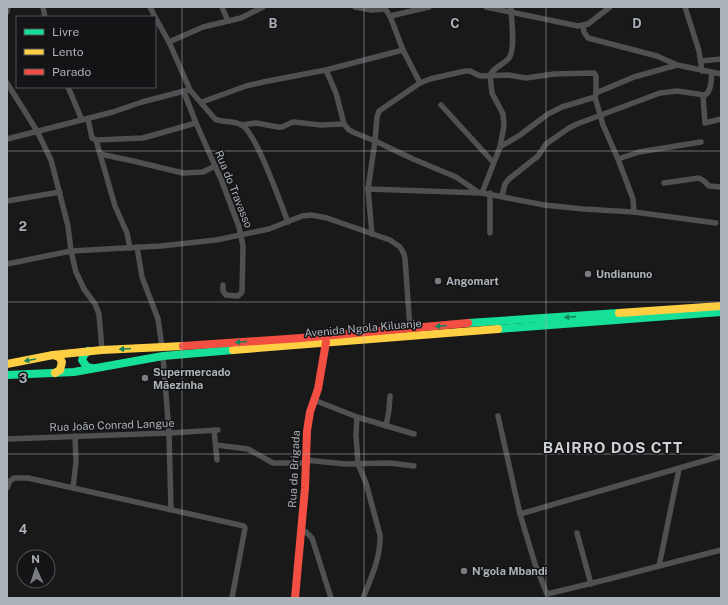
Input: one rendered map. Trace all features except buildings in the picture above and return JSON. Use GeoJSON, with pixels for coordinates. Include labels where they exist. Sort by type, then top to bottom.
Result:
{"type":"FeatureCollection","features":[{"type":"Feature","properties":{"kind":"main road","name":"Avenida Ngola Kiluanje"},"geometry":{"type":"LineString","coordinates":[[7,364],[53,355],[88,351],[162,347],[721,306]]}},
{"type":"Feature","properties":{"kind":"main road","name":"Avenida Ngola Kiluanje"},"geometry":{"type":"LineString","coordinates":[[7,374],[74,372],[163,356],[203,352],[721,312]]}},
{"type":"Feature","properties":{"kind":"main road","name":"Rua da Brigada"},"geometry":{"type":"LineString","coordinates":[[295,598],[308,422],[318,389],[326,342]]}},
{"type":"Feature","properties":{"kind":"main road"},"geometry":{"type":"LineString","coordinates":[[88,351],[82,360],[84,365],[92,368]]}},
{"type":"Feature","properties":{"kind":"main road"},"geometry":{"type":"LineString","coordinates":[[53,355],[60,359],[62,365],[60,370],[55,373]]}},
{"type":"Feature","properties":{"kind":"street"},"geometry":{"type":"LineString","coordinates":[[7,12],[8,7]]}},
{"type":"Feature","properties":{"kind":"street","name":"Rua do Travasso"},"geometry":{"type":"LineString","coordinates":[[150,7],[154,16]]}},
{"type":"Feature","properties":{"kind":"street"},"geometry":{"type":"LineString","coordinates":[[222,7],[228,22]]}},
{"type":"Feature","properties":{"kind":"street"},"geometry":{"type":"LineString","coordinates":[[169,42],[203,27],[241,18],[263,7]]}},
{"type":"Feature","properties":{"kind":"street"},"geometry":{"type":"LineString","coordinates":[[355,7],[372,10],[385,8],[390,16],[403,50],[420,83]]}},
{"type":"Feature","properties":{"kind":"street"},"geometry":{"type":"LineString","coordinates":[[390,16],[429,7]]}},
{"type":"Feature","properties":{"kind":"street"},"geometry":{"type":"LineString","coordinates":[[486,7],[511,10],[573,26],[583,26],[593,21],[610,7]]}},
{"type":"Feature","properties":{"kind":"street"},"geometry":{"type":"LineString","coordinates":[[685,7],[699,51],[702,71]]}},
{"type":"Feature","properties":{"kind":"street"},"geometry":{"type":"LineString","coordinates":[[480,192],[500,147],[504,126],[503,114],[492,93],[490,75],[494,69],[508,59],[512,53],[513,35],[511,10]]}},
{"type":"Feature","properties":{"kind":"street","name":"Rua do Travasso"},"geometry":{"type":"LineString","coordinates":[[156,19],[169,42],[187,91],[196,123],[222,179],[242,236],[242,292],[238,296],[226,295],[223,291],[223,285]]}},
{"type":"Feature","properties":{"kind":"street"},"geometry":{"type":"LineString","coordinates":[[583,26],[584,32],[588,38],[657,56],[677,65],[721,74]]}},
{"type":"Feature","properties":{"kind":"street"},"geometry":{"type":"LineString","coordinates":[[202,102],[246,86],[326,70],[403,50]]}},
{"type":"Feature","properties":{"kind":"street"},"geometry":{"type":"LineString","coordinates":[[701,61],[721,59]]}},
{"type":"Feature","properties":{"kind":"street"},"geometry":{"type":"LineString","coordinates":[[500,147],[520,135],[548,114],[562,107],[595,95],[634,77],[677,65]]}},
{"type":"Feature","properties":{"kind":"street"},"geometry":{"type":"LineString","coordinates":[[326,70],[336,93],[344,124],[349,130],[456,177],[480,192]]}},
{"type":"Feature","properties":{"kind":"street"},"geometry":{"type":"LineString","coordinates":[[372,234],[368,189],[379,111],[420,83],[430,79],[465,71],[470,71],[480,76],[508,75],[526,78],[554,74],[594,73],[596,76],[595,95],[599,115],[633,199],[634,212]]}},
{"type":"Feature","properties":{"kind":"street"},"geometry":{"type":"LineString","coordinates":[[502,196],[505,184],[509,179],[538,156],[546,144],[569,128],[599,115],[660,93],[677,91],[703,95],[708,93],[712,72]]}},
{"type":"Feature","properties":{"kind":"street"},"geometry":{"type":"LineString","coordinates":[[7,82],[51,160],[68,226],[71,251],[78,280],[97,308],[100,323],[102,350]]}},
{"type":"Feature","properties":{"kind":"street"},"geometry":{"type":"LineString","coordinates":[[69,88],[85,120],[92,138],[96,140],[115,206],[127,232],[130,248]]}},
{"type":"Feature","properties":{"kind":"street"},"geometry":{"type":"LineString","coordinates":[[7,139],[85,120],[142,102],[187,91],[202,102],[217,120],[231,121],[241,125],[254,140],[288,222]]}},
{"type":"Feature","properties":{"kind":"street"},"geometry":{"type":"LineString","coordinates":[[703,95],[705,122],[721,119]]}},
{"type":"Feature","properties":{"kind":"street"},"geometry":{"type":"LineString","coordinates":[[441,105],[493,162]]}},
{"type":"Feature","properties":{"kind":"street"},"geometry":{"type":"LineString","coordinates":[[241,125],[256,123],[278,128],[293,122],[321,125],[344,124]]}},
{"type":"Feature","properties":{"kind":"street"},"geometry":{"type":"LineString","coordinates":[[96,140],[143,138],[196,123]]}},
{"type":"Feature","properties":{"kind":"street"},"geometry":{"type":"LineString","coordinates":[[618,159],[639,152],[701,142]]}},
{"type":"Feature","properties":{"kind":"street"},"geometry":{"type":"LineString","coordinates":[[100,154],[183,173],[202,172],[215,166]]}},
{"type":"Feature","properties":{"kind":"street"},"geometry":{"type":"LineString","coordinates":[[664,183],[699,178],[709,186],[721,187]]}},
{"type":"Feature","properties":{"kind":"street"},"geometry":{"type":"LineString","coordinates":[[368,189],[480,192],[551,206],[634,212],[716,223]]}},
{"type":"Feature","properties":{"kind":"street"},"geometry":{"type":"LineString","coordinates":[[7,202],[60,192]]}},
{"type":"Feature","properties":{"kind":"street"},"geometry":{"type":"LineString","coordinates":[[490,193],[490,232]]}},
{"type":"Feature","properties":{"kind":"street"},"geometry":{"type":"LineString","coordinates":[[7,264],[71,251],[182,244],[242,236],[269,229],[302,216],[319,216],[390,240],[396,243],[403,250],[410,328]]}},
{"type":"Feature","properties":{"kind":"street"},"geometry":{"type":"LineString","coordinates":[[137,247],[142,277],[158,319],[162,347]]}},
{"type":"Feature","properties":{"kind":"street"},"geometry":{"type":"LineString","coordinates":[[163,356],[169,433],[171,510]]}},
{"type":"Feature","properties":{"kind":"street"},"geometry":{"type":"LineString","coordinates":[[386,426],[390,396]]}},
{"type":"Feature","properties":{"kind":"street"},"geometry":{"type":"LineString","coordinates":[[314,400],[357,417],[414,434]]}},
{"type":"Feature","properties":{"kind":"street"},"geometry":{"type":"LineString","coordinates":[[498,416],[520,514],[534,564],[547,594],[721,550]]}},
{"type":"Feature","properties":{"kind":"street"},"geometry":{"type":"LineString","coordinates":[[357,417],[356,435],[358,464],[368,492],[380,535],[377,561],[364,598]]}},
{"type":"Feature","properties":{"kind":"street","name":"Rua João Conrad Langue"},"geometry":{"type":"LineString","coordinates":[[7,438],[169,433],[216,430],[216,444]]}},
{"type":"Feature","properties":{"kind":"street"},"geometry":{"type":"LineString","coordinates":[[73,488],[76,462],[75,436]]}},
{"type":"Feature","properties":{"kind":"street"},"geometry":{"type":"LineString","coordinates":[[217,460],[216,444],[248,449],[273,463],[390,463],[414,466]]}},
{"type":"Feature","properties":{"kind":"street"},"geometry":{"type":"LineString","coordinates":[[520,514],[721,456]]}},
{"type":"Feature","properties":{"kind":"street"},"geometry":{"type":"LineString","coordinates":[[659,566],[679,468]]}},
{"type":"Feature","properties":{"kind":"street"},"geometry":{"type":"LineString","coordinates":[[7,488],[10,481],[19,477],[245,527],[232,598]]}},
{"type":"Feature","properties":{"kind":"street"},"geometry":{"type":"LineString","coordinates":[[301,530],[306,532],[312,538],[331,598]]}},
{"type":"Feature","properties":{"kind":"street"},"geometry":{"type":"LineString","coordinates":[[577,533],[591,584]]}},
{"type":"Feature","properties":{"kind":"traffic: fast"},"geometry":{"type":"LineString","coordinates":[[498,329],[721,312]]}},
{"type":"Feature","properties":{"kind":"traffic: fast"},"geometry":{"type":"LineString","coordinates":[[468,323],[619,313]]}},
{"type":"Feature","properties":{"kind":"traffic: fast"},"geometry":{"type":"LineString","coordinates":[[7,375],[74,372],[163,356],[233,350]]}},
{"type":"Feature","properties":{"kind":"traffic: fast"},"geometry":{"type":"LineString","coordinates":[[88,351],[82,360],[87,367],[92,368]]}},
{"type":"Feature","properties":{"kind":"traffic: slow"},"geometry":{"type":"LineString","coordinates":[[619,313],[721,306]]}},
{"type":"Feature","properties":{"kind":"traffic: slow"},"geometry":{"type":"LineString","coordinates":[[233,350],[498,329]]}},
{"type":"Feature","properties":{"kind":"traffic: slow"},"geometry":{"type":"LineString","coordinates":[[7,364],[53,355],[102,350],[183,346]]}},
{"type":"Feature","properties":{"kind":"traffic: slow"},"geometry":{"type":"LineString","coordinates":[[53,355],[59,357],[62,362],[60,370],[55,373]]}},
{"type":"Feature","properties":{"kind":"traffic: jam"},"geometry":{"type":"LineString","coordinates":[[183,346],[301,338],[468,323]]}},
{"type":"Feature","properties":{"kind":"traffic: jam"},"geometry":{"type":"LineString","coordinates":[[295,598],[305,488],[307,431],[310,412],[318,389],[326,342]]}},
{"type":"Feature","properties":{"kind":"place","name":"Undianuno"},"geometry":{"type":"Point","coordinates":[588,274]}},
{"type":"Feature","properties":{"kind":"place","name":"Angomart"},"geometry":{"type":"Point","coordinates":[438,281]}},
{"type":"Feature","properties":{"kind":"place","name":"Supermercado Mãezinha"},"geometry":{"type":"Point","coordinates":[145,378]}},
{"type":"Feature","properties":{"kind":"place","name":"N'gola Mbandi"},"geometry":{"type":"Point","coordinates":[464,571]}},
{"type":"Feature","properties":{"kind":"district","name":"BAIRRO DOS CTT"},"geometry":{"type":"Point","coordinates":[613,447]}}]}
